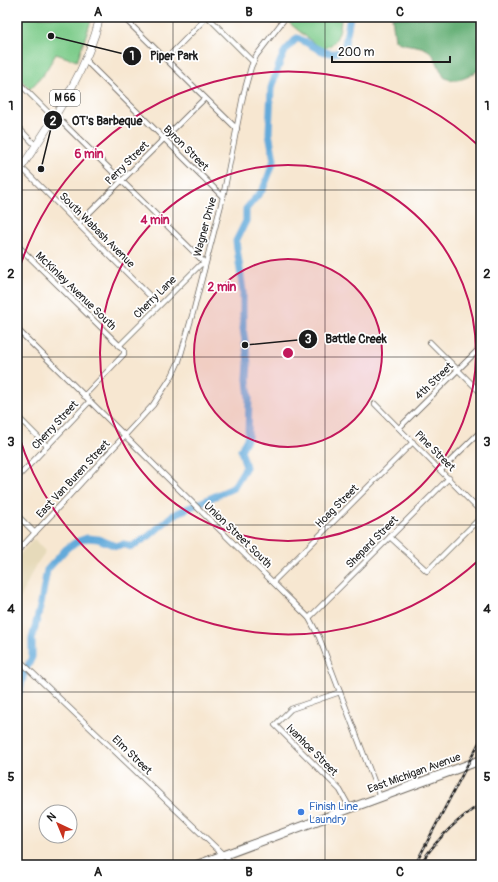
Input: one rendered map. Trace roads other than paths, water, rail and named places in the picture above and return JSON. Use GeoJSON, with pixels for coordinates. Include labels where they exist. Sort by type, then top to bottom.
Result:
{"type":"FeatureCollection","features":[{"type":"Feature","properties":{"kind":"highway","name":"East Michigan Avenue"},"geometry":{"type":"LineString","coordinates":[[197,865],[481,760]]}},
{"type":"Feature","properties":{"kind":"main road","name":"M 66"},"geometry":{"type":"LineString","coordinates":[[18,170],[71,90],[86,61],[100,17]]}},
{"type":"Feature","properties":{"kind":"street"},"geometry":{"type":"LineString","coordinates":[[123,17],[237,129]]}},
{"type":"Feature","properties":{"kind":"street"},"geometry":{"type":"LineString","coordinates":[[166,59],[208,17],[253,62]]}},
{"type":"Feature","properties":{"kind":"street","name":"Wagner Drive"},"geometry":{"type":"LineString","coordinates":[[125,435],[153,405],[172,376],[179,361],[223,197],[243,96],[253,62],[286,17]]}},
{"type":"Feature","properties":{"kind":"street","name":"Byron Street"},"geometry":{"type":"LineString","coordinates":[[86,61],[223,197]]}},
{"type":"Feature","properties":{"kind":"street"},"geometry":{"type":"LineString","coordinates":[[17,81],[59,119],[121,182],[205,263]]}},
{"type":"Feature","properties":{"kind":"street","name":"Perry Street"},"geometry":{"type":"LineString","coordinates":[[78,224],[205,98]]}},
{"type":"Feature","properties":{"kind":"street"},"geometry":{"type":"LineString","coordinates":[[17,126],[35,145]]}},
{"type":"Feature","properties":{"kind":"street","name":"South Wabash Avenue"},"geometry":{"type":"LineString","coordinates":[[18,170],[25,171],[159,305]]}},
{"type":"Feature","properties":{"kind":"street","name":"McKinley Avenue South"},"geometry":{"type":"LineString","coordinates":[[17,245],[124,350]]}},
{"type":"Feature","properties":{"kind":"street","name":"Cherry Lane"},"geometry":{"type":"LineString","coordinates":[[119,346],[200,265],[205,263]]}},
{"type":"Feature","properties":{"kind":"street","name":"Union Street South"},"geometry":{"type":"LineString","coordinates":[[17,329],[309,618],[319,637],[380,797]]}},
{"type":"Feature","properties":{"kind":"street"},"geometry":{"type":"LineString","coordinates":[[430,342],[481,393]]}},
{"type":"Feature","properties":{"kind":"street","name":"4th Street"},"geometry":{"type":"LineString","coordinates":[[399,428],[481,347]]}},
{"type":"Feature","properties":{"kind":"street","name":"Cherry Street"},"geometry":{"type":"LineString","coordinates":[[84,396],[124,354],[124,350]]}},
{"type":"Feature","properties":{"kind":"street","name":"Cherry Street"},"geometry":{"type":"LineString","coordinates":[[17,478],[90,401]]}},
{"type":"Feature","properties":{"kind":"street","name":"Pine Street"},"geometry":{"type":"LineString","coordinates":[[375,404],[481,512]]}},
{"type":"Feature","properties":{"kind":"street"},"geometry":{"type":"LineString","coordinates":[[17,416],[47,446]]}},
{"type":"Feature","properties":{"kind":"street"},"geometry":{"type":"LineString","coordinates":[[441,470],[481,431]]}},
{"type":"Feature","properties":{"kind":"street","name":"East Van Buren Street"},"geometry":{"type":"LineString","coordinates":[[17,552],[125,435]]}},
{"type":"Feature","properties":{"kind":"street","name":"Hoag Street"},"geometry":{"type":"LineString","coordinates":[[273,582],[413,442]]}},
{"type":"Feature","properties":{"kind":"street","name":"Shepard Street"},"geometry":{"type":"LineString","coordinates":[[309,618],[449,478]]}},
{"type":"Feature","properties":{"kind":"street"},"geometry":{"type":"LineString","coordinates":[[17,515],[35,533]]}},
{"type":"Feature","properties":{"kind":"street"},"geometry":{"type":"LineString","coordinates":[[390,537],[427,571],[481,517]]}},
{"type":"Feature","properties":{"kind":"street","name":"Elm Street"},"geometry":{"type":"LineString","coordinates":[[17,658],[234,865]]}},
{"type":"Feature","properties":{"kind":"street","name":"Ivanhoe Street"},"geometry":{"type":"LineString","coordinates":[[340,692],[291,709],[275,725],[340,790],[350,808]]}},
{"type":"Feature","properties":{"kind":"waterway"},"geometry":{"type":"LineString","coordinates":[[17,699],[24,674],[32,657],[32,639],[47,570],[66,549],[76,542],[87,538],[98,539],[116,546],[124,544],[131,547],[149,536],[173,515],[233,488],[246,467],[241,450],[248,437],[248,363],[243,328],[243,291],[236,241],[246,221],[246,209],[263,189],[274,160],[269,133],[271,88],[285,51],[297,38],[320,50],[332,53],[338,52],[344,49],[350,17]]}},
{"type":"Feature","properties":{"kind":"railway"},"geometry":{"type":"LineString","coordinates":[[415,865],[481,739]]}},
{"type":"Feature","properties":{"kind":"railway"},"geometry":{"type":"LineString","coordinates":[[423,860],[449,829],[481,804]]}},
{"type":"Feature","properties":{"kind":"railway"},"geometry":{"type":"LineString","coordinates":[[474,865],[481,862]]}},
{"type":"Feature","properties":{"kind":"place","name":"Piper Park"},"geometry":{"type":"Point","coordinates":[51,36]}},
{"type":"Feature","properties":{"kind":"place","name":"OT's Barbeque"},"geometry":{"type":"Point","coordinates":[41,169]}},
{"type":"Feature","properties":{"kind":"place","name":"Battle Creek"},"geometry":{"type":"Point","coordinates":[245,345]}},
{"type":"Feature","properties":{"kind":"place","name":"Finish Line Laundry"},"geometry":{"type":"Point","coordinates":[301,812]}}]}
